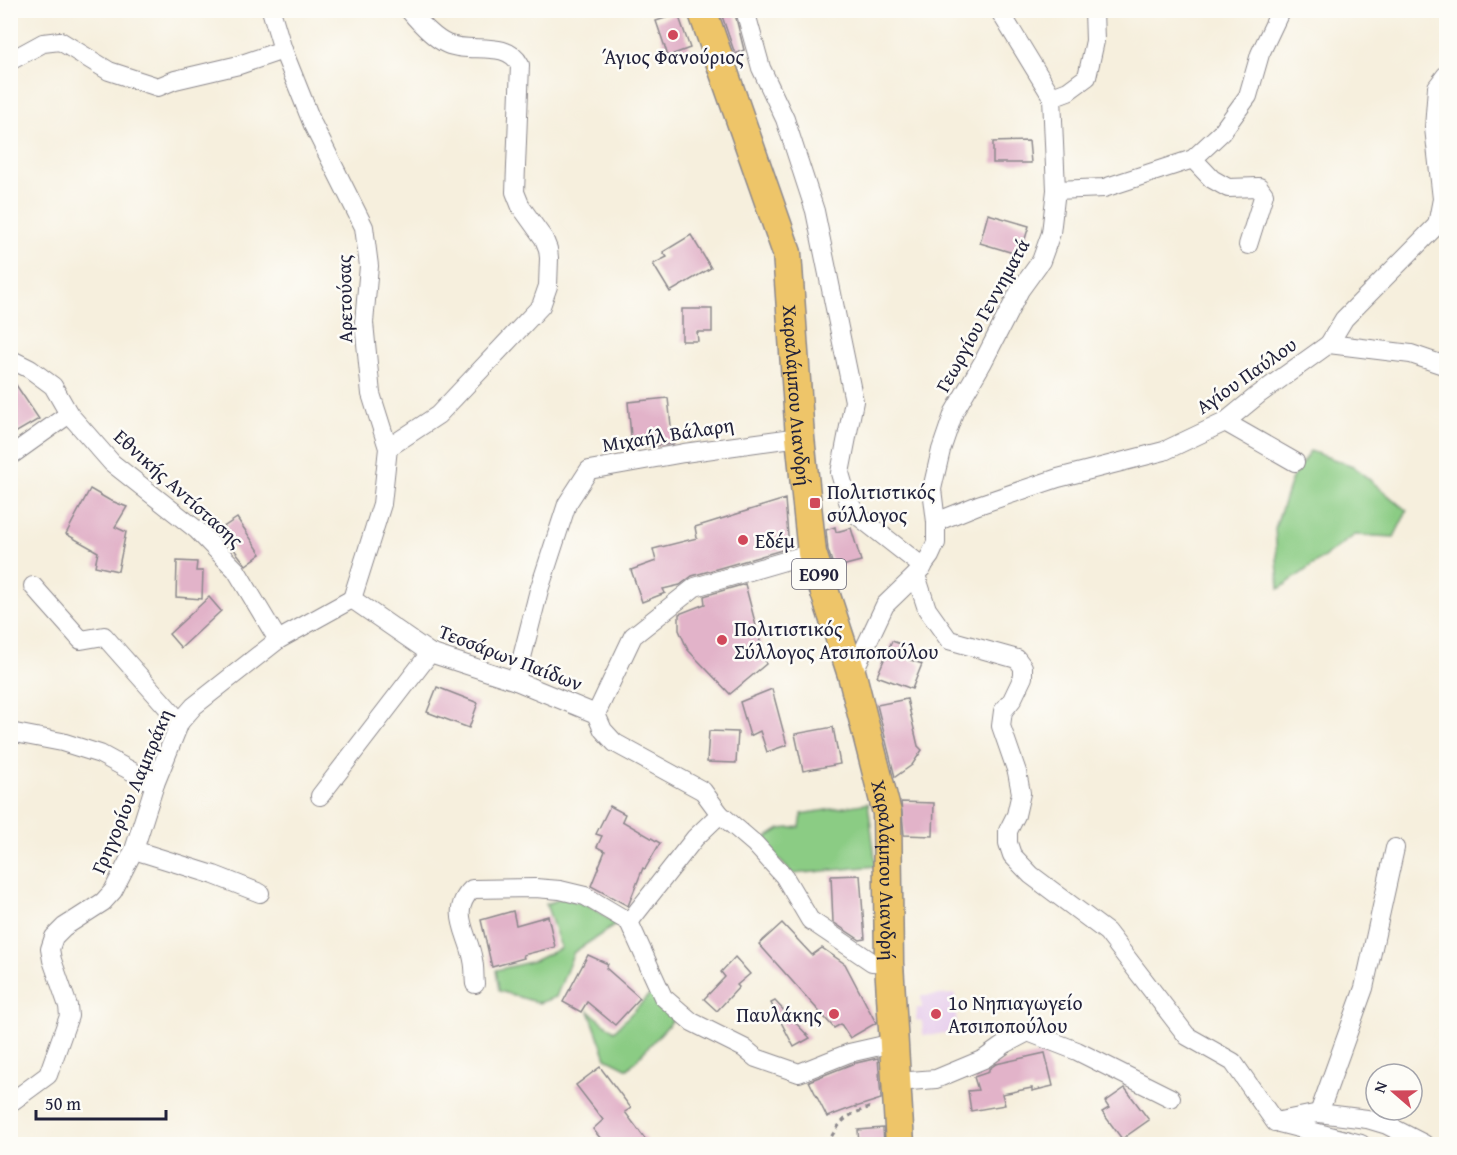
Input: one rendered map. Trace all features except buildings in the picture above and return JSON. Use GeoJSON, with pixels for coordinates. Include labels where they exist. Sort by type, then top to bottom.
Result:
{"type":"FeatureCollection","features":[{"type":"Feature","properties":{"kind":"main road","name":"Χαραλάμπου Λιανδρή"},"geometry":{"type":"LineString","coordinates":[[702,10],[787,253],[800,437],[812,553],[852,675],[887,813],[889,963],[900,1144]]}},
{"type":"Feature","properties":{"kind":"street","name":"Αρετούσας"},"geometry":{"type":"LineString","coordinates":[[271,10],[283,50],[313,125],[364,226],[369,266],[364,323],[371,394],[388,448],[382,504],[352,599]]}},
{"type":"Feature","properties":{"kind":"street"},"geometry":{"type":"LineString","coordinates":[[388,448],[438,415],[475,374],[535,315],[545,297],[549,258],[544,239],[521,207],[515,192],[520,65],[506,51],[461,48],[445,44],[409,10]]}},
{"type":"Feature","properties":{"kind":"street"},"geometry":{"type":"LineString","coordinates":[[745,10],[761,68],[785,118],[817,222],[854,401],[840,472],[848,501],[858,516],[920,571],[927,609],[949,640],[1017,659],[1023,667],[1023,677],[1012,700],[1003,711],[1001,726],[1017,772],[1021,793],[1016,815],[1008,831],[1008,843],[1012,855],[1031,875],[1107,932],[1187,1036],[1233,1062],[1275,1122],[1361,1144]]}},
{"type":"Feature","properties":{"kind":"street","name":"Γεωργίου Γεννηματά"},"geometry":{"type":"LineString","coordinates":[[852,675],[885,605],[920,571],[936,543],[932,489],[941,450],[954,412],[1020,290],[1041,261],[1051,233],[1056,190],[1052,96],[999,10]]}},
{"type":"Feature","properties":{"kind":"street"},"geometry":{"type":"LineString","coordinates":[[1052,96],[1068,91],[1087,77],[1095,41],[1094,10]]}},
{"type":"Feature","properties":{"kind":"street"},"geometry":{"type":"LineString","coordinates":[[1056,190],[1104,188],[1193,159],[1221,133],[1248,96],[1260,54],[1283,10]]}},
{"type":"Feature","properties":{"kind":"street"},"geometry":{"type":"LineString","coordinates":[[10,62],[43,43],[60,41],[109,71],[158,87],[175,80],[239,65],[283,50]]}},
{"type":"Feature","properties":{"kind":"street"},"geometry":{"type":"LineString","coordinates":[[1329,344],[1344,319],[1437,225],[1442,199],[1434,128],[1437,87],[1446,75]]}},
{"type":"Feature","properties":{"kind":"street"},"geometry":{"type":"LineString","coordinates":[[1193,159],[1212,179],[1228,188],[1259,187],[1264,194],[1248,245]]}},
{"type":"Feature","properties":{"kind":"street","name":"Αγίου Παύλου"},"geometry":{"type":"LineString","coordinates":[[936,522],[1058,478],[1164,451],[1225,422],[1258,395],[1329,344],[1411,354],[1446,366]]}},
{"type":"Feature","properties":{"kind":"street","name":"Εθνικής Αντίστασης"},"geometry":{"type":"LineString","coordinates":[[10,359],[30,369],[53,386],[69,414],[112,464],[197,530],[236,570],[278,640]]}},
{"type":"Feature","properties":{"kind":"street"},"geometry":{"type":"LineString","coordinates":[[10,456],[69,414]]}},
{"type":"Feature","properties":{"kind":"street"},"geometry":{"type":"LineString","coordinates":[[1225,422],[1295,462]]}},
{"type":"Feature","properties":{"kind":"street","name":"Μιχαήλ Βάλαρη"},"geometry":{"type":"LineString","coordinates":[[516,681],[539,590],[567,504],[589,470],[684,453],[800,437]]}},
{"type":"Feature","properties":{"kind":"street","name":"Τεσσάρων Παίδων"},"geometry":{"type":"LineString","coordinates":[[596,714],[633,636],[695,587],[812,553]]}},
{"type":"Feature","properties":{"kind":"street"},"geometry":{"type":"LineString","coordinates":[[33,586],[81,640],[104,636],[180,722]]}},
{"type":"Feature","properties":{"kind":"street","name":"Γρηγορίου Λαμπράκη"},"geometry":{"type":"LineString","coordinates":[[10,1103],[48,1075],[69,1016],[68,1006],[51,960],[50,949],[54,937],[64,927],[104,902],[113,891],[134,850],[155,784],[180,722],[194,706],[278,640],[352,599]]}},
{"type":"Feature","properties":{"kind":"street","name":"Τεσσάρων Παίδων"},"geometry":{"type":"LineString","coordinates":[[352,599],[430,653],[516,681],[596,714],[603,730],[615,743],[703,791],[720,813],[755,844],[784,876],[810,920],[872,962],[889,963]]}},
{"type":"Feature","properties":{"kind":"street"},"geometry":{"type":"LineString","coordinates":[[320,796],[430,653]]}},
{"type":"Feature","properties":{"kind":"street"},"geometry":{"type":"LineString","coordinates":[[10,732],[62,742],[100,754],[155,784]]}},
{"type":"Feature","properties":{"kind":"street"},"geometry":{"type":"LineString","coordinates":[[629,922],[695,838],[720,813]]}},
{"type":"Feature","properties":{"kind":"street"},"geometry":{"type":"LineString","coordinates":[[1319,1113],[1364,987],[1395,848]]}},
{"type":"Feature","properties":{"kind":"street"},"geometry":{"type":"LineString","coordinates":[[134,850],[214,875],[260,893]]}},
{"type":"Feature","properties":{"kind":"street"},"geometry":{"type":"LineString","coordinates":[[475,984],[473,959],[462,928],[461,907],[465,896],[472,889],[560,890],[585,896],[629,922],[663,997],[692,1022],[744,1048],[756,1058],[799,1073],[849,1053],[893,1043]]}},
{"type":"Feature","properties":{"kind":"street"},"geometry":{"type":"LineString","coordinates":[[898,1091],[936,1079],[984,1059],[1005,1044],[1028,1032],[1077,1051],[1172,1098]]}},
{"type":"Feature","properties":{"kind":"street"},"geometry":{"type":"LineString","coordinates":[[1275,1122],[1319,1113],[1367,1119],[1387,1125],[1424,1144]]}},
{"type":"Feature","properties":{"kind":"path"},"geometry":{"type":"LineString","coordinates":[[803,1144],[827,1144],[848,1115],[879,1104],[898,1091]]}},
{"type":"Feature","properties":{"kind":"shaded area","name":"1ο Νηπιαγωγείο Ατσιποπούλου"},"geometry":{"type":"Polygon","coordinates":[[[955,994],[957,1033],[923,1035],[922,1021],[916,1020],[917,1008],[922,1008],[921,996],[955,994]]]}},
{"type":"Feature","properties":{"kind":"green space"},"geometry":{"type":"Polygon","coordinates":[[[1310,451],[1353,466],[1407,511],[1394,537],[1355,535],[1279,589],[1275,528],[1292,478],[1310,451]]]}},
{"type":"Feature","properties":{"kind":"green space"},"geometry":{"type":"Polygon","coordinates":[[[868,803],[876,866],[793,874],[761,841],[780,829],[800,827],[802,814],[868,803]]]}},
{"type":"Feature","properties":{"kind":"green space"},"geometry":{"type":"Polygon","coordinates":[[[563,898],[588,905],[617,924],[574,952],[556,997],[539,1003],[499,991],[496,970],[534,961],[561,948],[546,904],[563,898]]]}},
{"type":"Feature","properties":{"kind":"green space"},"geometry":{"type":"Polygon","coordinates":[[[652,992],[675,1018],[628,1069],[606,1058],[589,1011],[614,1031],[652,992]]]}},
{"type":"Feature","properties":{"kind":"place","name":"Άγιος Φανούριος"},"geometry":{"type":"Point","coordinates":[673,35]}},
{"type":"Feature","properties":{"kind":"place","name":"Πολιτιστικός σύλλογος"},"geometry":{"type":"Point","coordinates":[815,503]}},
{"type":"Feature","properties":{"kind":"place","name":"Εδέμ"},"geometry":{"type":"Point","coordinates":[743,540]}},
{"type":"Feature","properties":{"kind":"place","name":"Πολιτιστικός Σύλλογος Ατσιποπούλου"},"geometry":{"type":"Point","coordinates":[722,640]}},
{"type":"Feature","properties":{"kind":"place","name":"Παυλάκης"},"geometry":{"type":"Point","coordinates":[834,1014]}},
{"type":"Feature","properties":{"kind":"place","name":"1ο Νηπιαγωγείο Ατσιποπούλου"},"geometry":{"type":"Point","coordinates":[936,1014]}}]}
